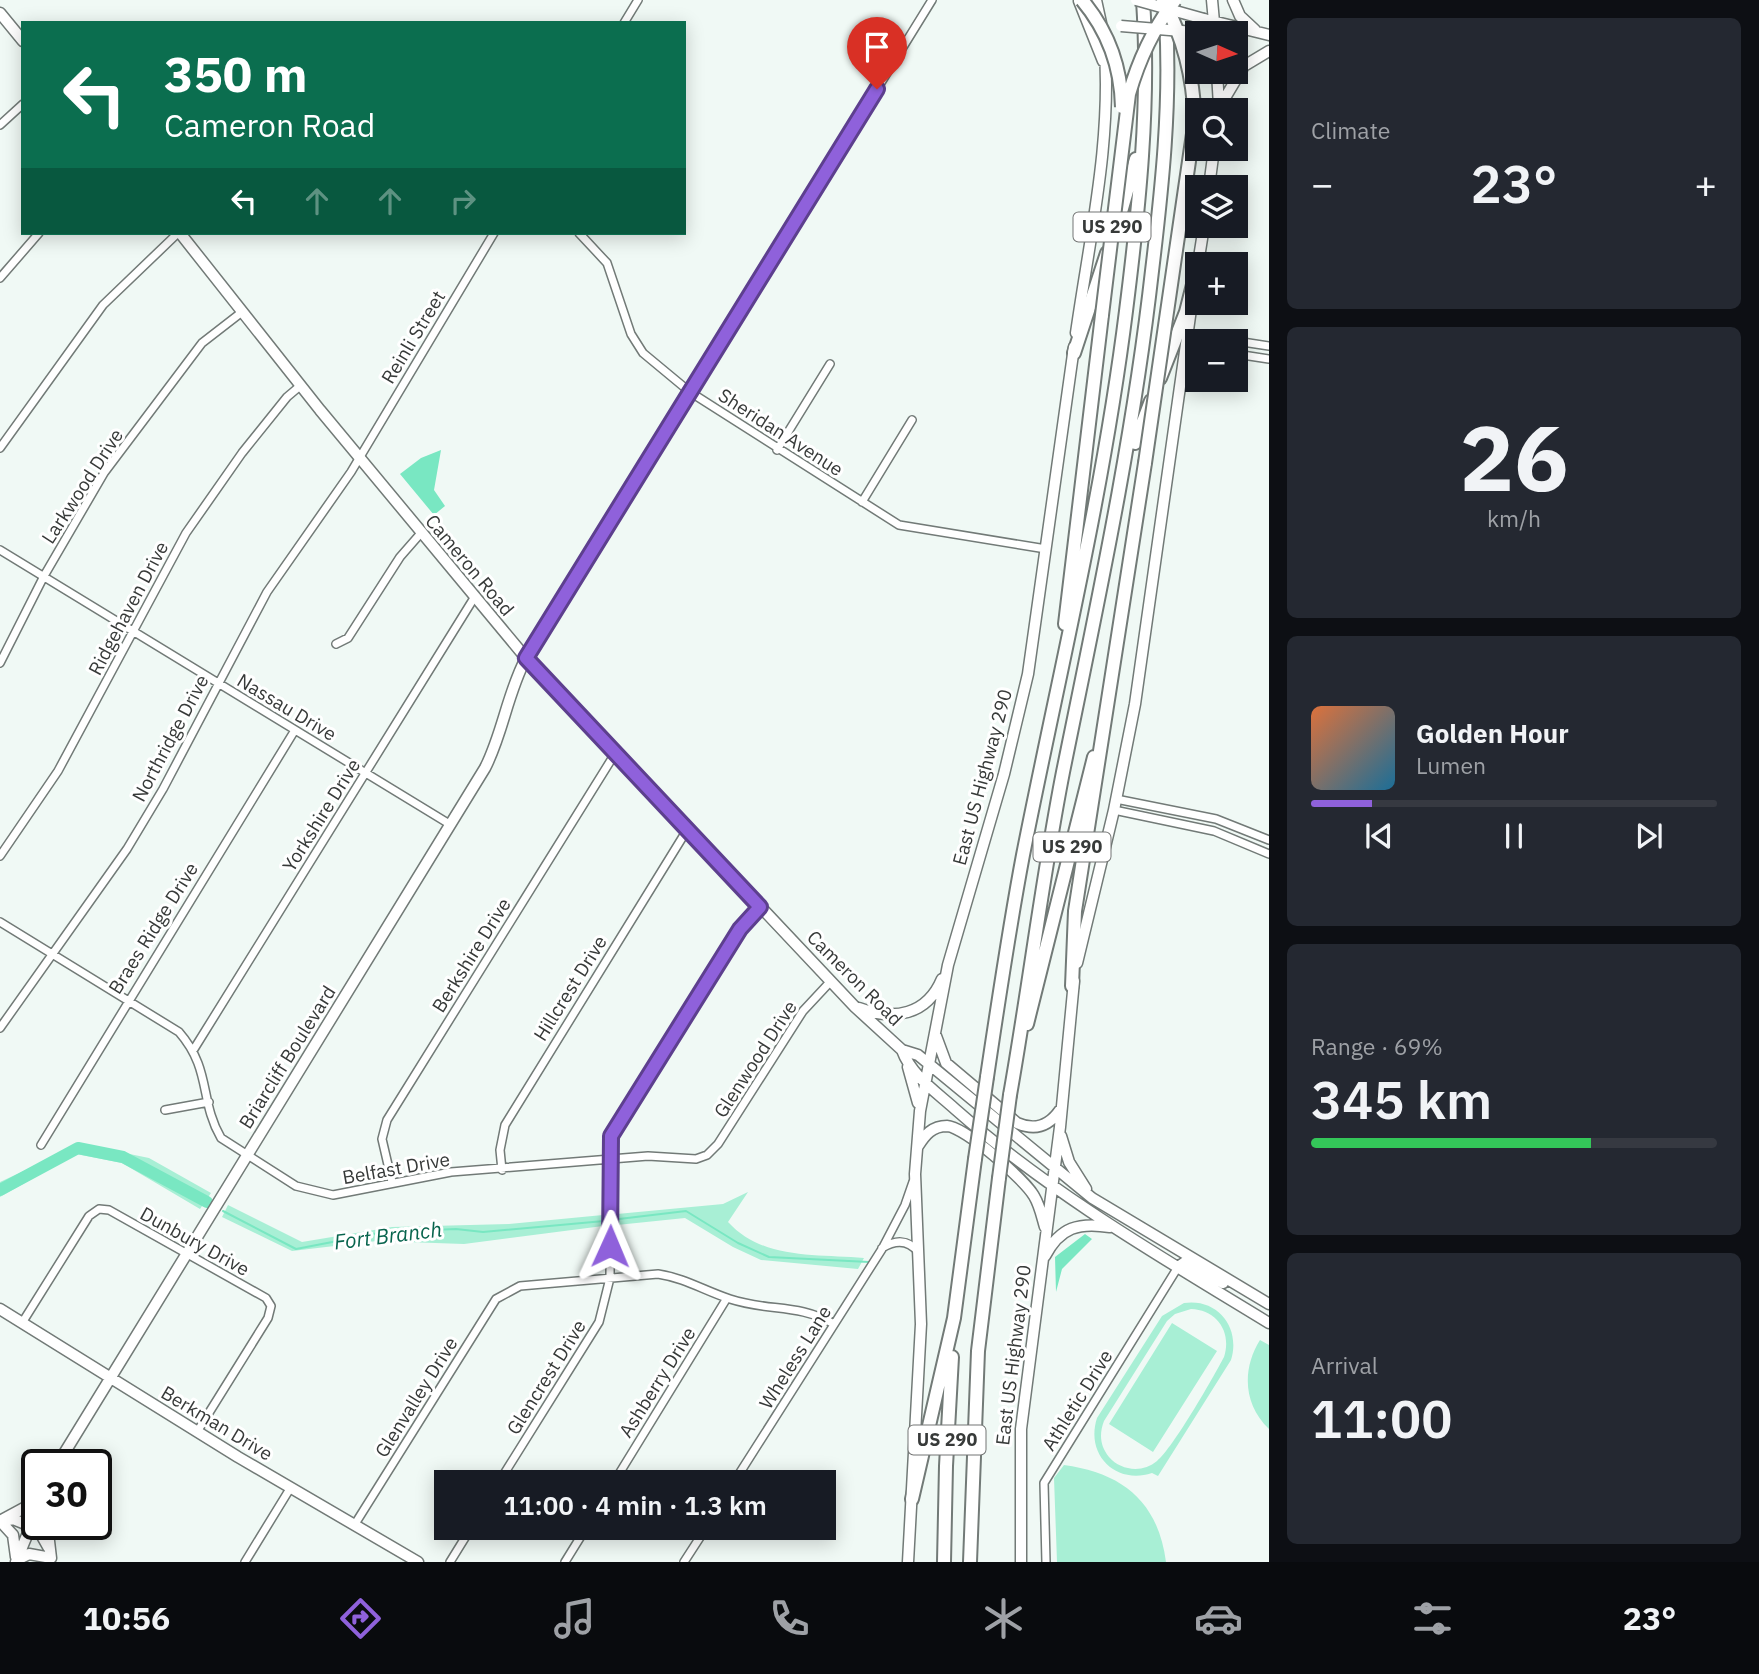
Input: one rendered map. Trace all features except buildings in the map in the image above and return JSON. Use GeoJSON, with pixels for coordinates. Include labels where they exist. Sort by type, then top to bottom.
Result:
{"type":"FeatureCollection","features":[{"type":"Feature","properties":{"kind":"highway","name":"US 290"},"geometry":{"type":"LineString","coordinates":[[944,1562],[954,1318],[987,1077],[1023,858],[1053,713],[1076,549],[1122,138],[1121,90],[1116,61],[1101,24],[1080,0]]}},
{"type":"Feature","properties":{"kind":"highway"},"geometry":{"type":"LineString","coordinates":[[1053,713],[1094,523],[1121,351],[1135,237],[1146,97],[1143,0]]}},
{"type":"Feature","properties":{"kind":"highway","name":"US 290"},"geometry":{"type":"LineString","coordinates":[[970,1562],[978,1351],[1010,1095],[1088,782],[1119,633],[1195,120],[1193,81],[1187,54],[1164,0]]}},
{"type":"Feature","properties":{"kind":"highway"},"geometry":{"type":"LineString","coordinates":[[1017,1059],[1046,860],[1124,473],[1142,354],[1163,166],[1168,62],[1164,0]]}},
{"type":"Feature","properties":{"kind":"highway"},"geometry":{"type":"LineString","coordinates":[[1122,138],[1137,66],[1155,28],[1175,0]]}},
{"type":"Feature","properties":{"kind":"highway"},"geometry":{"type":"LineString","coordinates":[[1074,353],[1122,212],[1136,159],[1146,97]]}},
{"type":"Feature","properties":{"kind":"highway"},"geometry":{"type":"LineString","coordinates":[[1124,473],[1185,315]]}},
{"type":"Feature","properties":{"kind":"highway"},"geometry":{"type":"LineString","coordinates":[[1072,986],[1075,911],[1119,633]]}},
{"type":"Feature","properties":{"kind":"highway"},"geometry":{"type":"LineString","coordinates":[[912,1499],[954,1318]]}},
{"type":"Feature","properties":{"kind":"main road"},"geometry":{"type":"LineString","coordinates":[[1080,0],[1106,67]]}},
{"type":"Feature","properties":{"kind":"main road","name":"East US Highway 290"},"geometry":{"type":"LineString","coordinates":[[908,1562],[921,1333],[915,1174],[920,1111],[948,965],[1020,713],[1046,549],[1104,141],[1106,67],[1104,39],[1096,0]]}},
{"type":"Feature","properties":{"kind":"main road"},"geometry":{"type":"LineString","coordinates":[[1136,0],[1264,34]]}},
{"type":"Feature","properties":{"kind":"main road"},"geometry":{"type":"LineString","coordinates":[[1209,20],[1212,0]]}},
{"type":"Feature","properties":{"kind":"main road"},"geometry":{"type":"LineString","coordinates":[[1233,0],[1240,16],[1264,34]]}},
{"type":"Feature","properties":{"kind":"main road"},"geometry":{"type":"LineString","coordinates":[[0,13],[21,39]]}},
{"type":"Feature","properties":{"kind":"main road"},"geometry":{"type":"LineString","coordinates":[[1104,39],[1107,32],[1121,26],[1185,32]]}},
{"type":"Feature","properties":{"kind":"main road"},"geometry":{"type":"LineString","coordinates":[[1225,98],[1244,66],[1269,51]]}},
{"type":"Feature","properties":{"kind":"main road","name":"Cameron Road"},"geometry":{"type":"LineString","coordinates":[[181,235],[300,386],[526,658],[855,1007],[902,1049],[918,1055],[1092,1198],[1269,1304]]}},
{"type":"Feature","properties":{"kind":"main road"},"geometry":{"type":"LineString","coordinates":[[1116,799],[1141,667],[1185,353]]}},
{"type":"Feature","properties":{"kind":"main road","name":"Briarcliff Boulevard"},"geometry":{"type":"LineString","coordinates":[[66,1449],[451,825],[495,749],[513,682],[526,658],[690,391]]}},
{"type":"Feature","properties":{"kind":"main road","name":"East US Highway 290"},"geometry":{"type":"LineString","coordinates":[[1021,1562],[1021,1429],[1060,1127],[1072,986],[1116,799]]}},
{"type":"Feature","properties":{"kind":"main road"},"geometry":{"type":"LineString","coordinates":[[855,1007],[890,1016],[914,1011],[931,998],[948,965]]}},
{"type":"Feature","properties":{"kind":"main road"},"geometry":{"type":"LineString","coordinates":[[935,1032],[939,1050],[946,1063],[1017,1123],[1030,1128],[1044,1126],[1061,1109]]}},
{"type":"Feature","properties":{"kind":"main road","name":"Cameron Road"},"geometry":{"type":"LineString","coordinates":[[902,1049],[907,1063],[925,1082],[1001,1149],[1114,1228],[1269,1323]]}},
{"type":"Feature","properties":{"kind":"main road"},"geometry":{"type":"LineString","coordinates":[[907,1063],[920,1111]]}},
{"type":"Feature","properties":{"kind":"main road"},"geometry":{"type":"LineString","coordinates":[[916,1148],[929,1131],[943,1126],[957,1128],[1028,1187],[1039,1206],[1046,1231]]}},
{"type":"Feature","properties":{"kind":"main road"},"geometry":{"type":"LineString","coordinates":[[1060,1127],[1069,1162],[1092,1198]]}},
{"type":"Feature","properties":{"kind":"main road"},"geometry":{"type":"LineString","coordinates":[[1041,1262],[1050,1245],[1065,1230],[1086,1224],[1114,1228]]}},
{"type":"Feature","properties":{"kind":"main road"},"geometry":{"type":"LineString","coordinates":[[1178,1267],[1185,1262],[1229,1287],[1239,1286]]}},
{"type":"Feature","properties":{"kind":"main road","name":"Berkman Drive"},"geometry":{"type":"LineString","coordinates":[[0,1308],[197,1432],[418,1562]]}},
{"type":"Feature","properties":{"kind":"main road"},"geometry":{"type":"LineString","coordinates":[[0,1521],[21,1510]]}},
{"type":"Feature","properties":{"kind":"main road"},"geometry":{"type":"LineString","coordinates":[[0,1521],[13,1520],[21,1523]]}},
{"type":"Feature","properties":{"kind":"main road"},"geometry":{"type":"LineString","coordinates":[[0,1521],[13,1535],[16,1561]]}},
{"type":"Feature","properties":{"kind":"main road"},"geometry":{"type":"LineString","coordinates":[[16,1561],[24,1540]]}},
{"type":"Feature","properties":{"kind":"main road"},"geometry":{"type":"LineString","coordinates":[[16,1561],[29,1554],[52,1560],[49,1540]]}},
{"type":"Feature","properties":{"kind":"street"},"geometry":{"type":"LineString","coordinates":[[625,21],[638,0]]}},
{"type":"Feature","properties":{"kind":"street"},"geometry":{"type":"LineString","coordinates":[[690,391],[932,0]]}},
{"type":"Feature","properties":{"kind":"street"},"geometry":{"type":"LineString","coordinates":[[0,125],[21,106]]}},
{"type":"Feature","properties":{"kind":"street"},"geometry":{"type":"LineString","coordinates":[[0,278],[37,235]]}},
{"type":"Feature","properties":{"kind":"street"},"geometry":{"type":"LineString","coordinates":[[0,448],[103,305],[177,235]]}},
{"type":"Feature","properties":{"kind":"street","name":"Reinli Street"},"geometry":{"type":"LineString","coordinates":[[358,457],[493,235]]}},
{"type":"Feature","properties":{"kind":"street","name":"Sheridan Avenue"},"geometry":{"type":"LineString","coordinates":[[581,235],[607,263],[628,326],[643,353],[690,391],[777,450],[909,529],[1046,549]]}},
{"type":"Feature","properties":{"kind":"street","name":"Larkwood Drive"},"geometry":{"type":"LineString","coordinates":[[0,663],[44,576],[104,473],[202,343],[242,312]]}},
{"type":"Feature","properties":{"kind":"street"},"geometry":{"type":"LineString","coordinates":[[1248,343],[1269,346]]}},
{"type":"Feature","properties":{"kind":"street"},"geometry":{"type":"LineString","coordinates":[[1248,356],[1269,359]]}},
{"type":"Feature","properties":{"kind":"street"},"geometry":{"type":"LineString","coordinates":[[777,450],[830,364]]}},
{"type":"Feature","properties":{"kind":"street","name":"Ridgehaven Drive"},"geometry":{"type":"LineString","coordinates":[[0,856],[58,771],[130,632],[186,533],[242,453],[287,397],[300,386]]}},
{"type":"Feature","properties":{"kind":"street"},"geometry":{"type":"LineString","coordinates":[[862,502],[912,420]]}},
{"type":"Feature","properties":{"kind":"street","name":"Northridge Drive"},"geometry":{"type":"LineString","coordinates":[[0,1028],[127,849],[174,768],[267,592],[351,472],[358,457]]}},
{"type":"Feature","properties":{"kind":"street"},"geometry":{"type":"LineString","coordinates":[[336,644],[348,638],[400,557],[421,533]]}},
{"type":"Feature","properties":{"kind":"street","name":"Nassau Drive"},"geometry":{"type":"LineString","coordinates":[[0,550],[130,632],[451,825]]}},
{"type":"Feature","properties":{"kind":"street","name":"Yorkshire Drive"},"geometry":{"type":"LineString","coordinates":[[194,1049],[474,598]]}},
{"type":"Feature","properties":{"kind":"street","name":"Braes Ridge Drive"},"geometry":{"type":"LineString","coordinates":[[41,1145],[127,1000],[295,730]]}},
{"type":"Feature","properties":{"kind":"street","name":"Berkshire Drive"},"geometry":{"type":"LineString","coordinates":[[392,1182],[382,1139],[387,1120],[616,752]]}},
{"type":"Feature","properties":{"kind":"street"},"geometry":{"type":"LineString","coordinates":[[1116,799],[1229,823],[1269,840]]}},
{"type":"Feature","properties":{"kind":"street"},"geometry":{"type":"LineString","coordinates":[[1114,810],[1223,834],[1269,854]]}},
{"type":"Feature","properties":{"kind":"street"},"geometry":{"type":"LineString","coordinates":[[1223,834],[1229,823]]}},
{"type":"Feature","properties":{"kind":"street","name":"Hillcrest Drive"},"geometry":{"type":"LineString","coordinates":[[502,1170],[500,1150],[505,1125],[687,830]]}},
{"type":"Feature","properties":{"kind":"street","name":"Glencrest Drive"},"geometry":{"type":"LineString","coordinates":[[506,1470],[599,1322],[610,1278],[611,1136],[740,929],[760,907]]}},
{"type":"Feature","properties":{"kind":"street","name":"Belfast Drive"},"geometry":{"type":"LineString","coordinates":[[0,922],[179,1032],[194,1049],[204,1072],[214,1127],[220,1138],[296,1186],[317,1193],[345,1194],[392,1182],[451,1172],[502,1170],[648,1156],[688,1160],[707,1155]]}},
{"type":"Feature","properties":{"kind":"street","name":"Glenwood Drive"},"geometry":{"type":"LineString","coordinates":[[707,1155],[718,1144],[803,1011],[831,981]]}},
{"type":"Feature","properties":{"kind":"street"},"geometry":{"type":"LineString","coordinates":[[165,1110],[209,1102]]}},
{"type":"Feature","properties":{"kind":"street","name":"Wheless Lane"},"geometry":{"type":"LineString","coordinates":[[742,1470],[882,1249],[905,1205],[915,1174]]}},
{"type":"Feature","properties":{"kind":"street","name":"Dunbury Drive"},"geometry":{"type":"LineString","coordinates":[[22,1323],[89,1216],[99,1209],[109,1210],[266,1298],[271,1306],[268,1318],[197,1432]]}},
{"type":"Feature","properties":{"kind":"street"},"geometry":{"type":"LineString","coordinates":[[882,1249],[894,1242],[906,1242],[920,1255]]}},
{"type":"Feature","properties":{"kind":"street","name":"Athletic Drive"},"geometry":{"type":"LineString","coordinates":[[1046,1562],[1044,1483],[1178,1267]]}},
{"type":"Feature","properties":{"kind":"street"},"geometry":{"type":"LineString","coordinates":[[610,1278],[658,1274],[678,1277],[727,1298],[765,1309],[812,1312],[834,1324]]}},
{"type":"Feature","properties":{"kind":"street","name":"Glenvalley Drive"},"geometry":{"type":"LineString","coordinates":[[355,1524],[496,1298],[520,1286],[610,1278]]}},
{"type":"Feature","properties":{"kind":"street","name":"Ashberry Drive"},"geometry":{"type":"LineString","coordinates":[[621,1470],[727,1298]]}},
{"type":"Feature","properties":{"kind":"street"},"geometry":{"type":"LineString","coordinates":[[246,1562],[291,1487]]}},
{"type":"Feature","properties":{"kind":"street"},"geometry":{"type":"LineString","coordinates":[[43,1540],[52,1560]]}},
{"type":"Feature","properties":{"kind":"street"},"geometry":{"type":"LineString","coordinates":[[450,1562],[464,1540]]}},
{"type":"Feature","properties":{"kind":"street"},"geometry":{"type":"LineString","coordinates":[[565,1562],[579,1540]]}},
{"type":"Feature","properties":{"kind":"street"},"geometry":{"type":"LineString","coordinates":[[684,1562],[698,1540]]}},
{"type":"Feature","properties":{"kind":"shaded area"},"geometry":{"type":"Polygon","coordinates":[[[441,450],[434,490],[445,506],[434,515],[400,474],[421,458],[441,450]]]}},
{"type":"Feature","properties":{"kind":"shaded area"},"geometry":{"type":"Polygon","coordinates":[[[81,1144],[149,1158],[211,1193],[200,1209],[122,1163],[76,1154],[0,1197],[0,1182],[81,1144]]]}},
{"type":"Feature","properties":{"kind":"shaded area"},"geometry":{"type":"Polygon","coordinates":[[[748,1192],[728,1222],[742,1234],[757,1243],[791,1253],[864,1258],[858,1269],[761,1260],[733,1247],[685,1218],[617,1225],[617,1214],[723,1204],[748,1192]]]}},
{"type":"Feature","properties":{"kind":"shaded area"},"geometry":{"type":"Polygon","coordinates":[[[228,1205],[302,1242],[392,1227],[509,1224],[603,1215],[603,1226],[464,1244],[377,1241],[292,1251],[222,1217],[228,1205]]]}},
{"type":"Feature","properties":{"kind":"shaded area"},"geometry":{"type":"Polygon","coordinates":[[[1085,1234],[1092,1239],[1062,1269],[1056,1292],[1055,1257],[1085,1234]]]}},
{"type":"Feature","properties":{"kind":"shaded area"},"geometry":{"type":"Polygon","coordinates":[[[1184,1303],[1207,1305],[1216,1310],[1224,1318],[1233,1337],[1231,1360],[1158,1476],[1152,1473],[1127,1475],[1106,1464],[1095,1444],[1094,1431],[1097,1418],[1162,1316],[1184,1303]],[[1191,1309],[1175,1314],[1167,1321],[1104,1421],[1101,1431],[1102,1444],[1114,1462],[1126,1468],[1139,1469],[1157,1461],[1202,1396],[1224,1357],[1226,1339],[1215,1318],[1200,1310],[1191,1309]]]}},
{"type":"Feature","properties":{"kind":"shaded area"},"geometry":{"type":"Polygon","coordinates":[[[1172,1323],[1217,1351],[1153,1452],[1109,1424],[1172,1323]]]}},
{"type":"Feature","properties":{"kind":"shaded area"},"geometry":{"type":"Polygon","coordinates":[[[1260,1340],[1269,1345],[1269,1429],[1254,1409],[1248,1386],[1250,1363],[1260,1340]]]}},
{"type":"Feature","properties":{"kind":"shaded area"},"geometry":{"type":"Polygon","coordinates":[[[1064,1465],[1103,1475],[1134,1494],[1155,1522],[1166,1562],[1057,1562],[1054,1478],[1064,1465]]]}},
{"type":"Feature","properties":{"kind":"waterway","name":"Fort Branch"},"geometry":{"type":"LineString","coordinates":[[0,1190],[78,1148],[123,1157],[207,1202]]}},
{"type":"Feature","properties":{"kind":"waterway","name":"Fort Branch"},"geometry":{"type":"LineString","coordinates":[[223,1211],[296,1249],[384,1232],[456,1229],[483,1232],[604,1221]]}},
{"type":"Feature","properties":{"kind":"waterway","name":"Fort Branch"},"geometry":{"type":"LineString","coordinates":[[619,1219],[686,1211],[738,1243],[769,1257],[869,1262]]}},
{"type":"Feature","properties":{"kind":"route"},"geometry":{"type":"LineString","coordinates":[[610,1246],[611,1136],[663,1048],[740,929],[760,907],[526,658],[877,89]]}}]}
